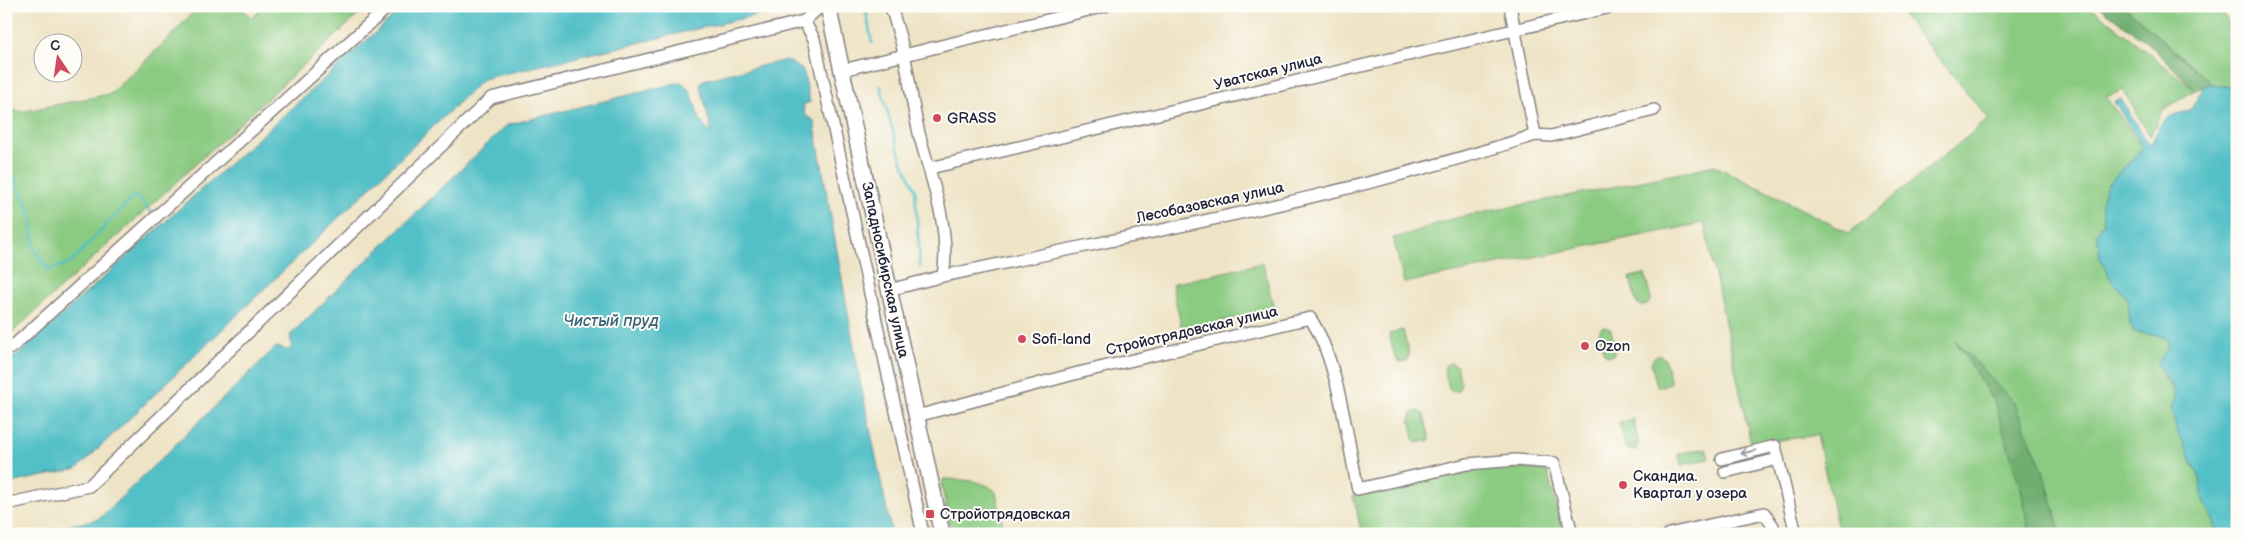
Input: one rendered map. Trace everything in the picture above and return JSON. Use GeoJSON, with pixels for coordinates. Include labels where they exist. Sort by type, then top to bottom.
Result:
{"type":"FeatureCollection","features":[{"type":"Feature","properties":{"kind":"main road","name":"Западносибирская улица"},"geometry":{"type":"LineString","coordinates":[[828,6],[941,530]]}},
{"type":"Feature","properties":{"kind":"street"},"geometry":{"type":"LineString","coordinates":[[6,349],[11,348],[389,6]]}},
{"type":"Feature","properties":{"kind":"street"},"geometry":{"type":"LineString","coordinates":[[6,504],[89,486],[490,98],[804,21],[822,6]]}},
{"type":"Feature","properties":{"kind":"street"},"geometry":{"type":"LineString","coordinates":[[891,6],[904,55],[920,137],[930,168],[946,246],[943,276]]}},
{"type":"Feature","properties":{"kind":"street"},"geometry":{"type":"LineString","coordinates":[[842,70],[1105,6]]}},
{"type":"Feature","properties":{"kind":"street"},"geometry":{"type":"LineString","coordinates":[[1510,6],[1516,28],[1535,134]]}},
{"type":"Feature","properties":{"kind":"street","name":"Уватская улица"},"geometry":{"type":"LineString","coordinates":[[930,168],[1614,6]]}},
{"type":"Feature","properties":{"kind":"street"},"geometry":{"type":"LineString","coordinates":[[804,21],[814,39],[922,530],[941,530]]}},
{"type":"Feature","properties":{"kind":"street","name":"Лесобазовская улица"},"geometry":{"type":"LineString","coordinates":[[866,280],[888,283],[943,276],[1270,206],[1378,180],[1535,134],[1551,136],[1654,110]]}},
{"type":"Feature","properties":{"kind":"street"},"geometry":{"type":"LineString","coordinates":[[836,139],[856,134]]}},
{"type":"Feature","properties":{"kind":"street"},"geometry":{"type":"LineString","coordinates":[[850,205],[870,201]]}},
{"type":"Feature","properties":{"kind":"street","name":"Стройотрядовская улица"},"geometry":{"type":"LineString","coordinates":[[917,416],[1078,373],[1310,318],[1321,335],[1331,365],[1358,489],[1467,464],[1516,460],[1554,463],[1572,534]]}},
{"type":"Feature","properties":{"kind":"street"},"geometry":{"type":"LineString","coordinates":[[1722,459],[1775,446],[1796,534]]}},
{"type":"Feature","properties":{"kind":"street"},"geometry":{"type":"LineString","coordinates":[[1725,472],[1778,459]]}},
{"type":"Feature","properties":{"kind":"street"},"geometry":{"type":"LineString","coordinates":[[1669,534],[1764,513],[1773,526],[1775,534]]}},
{"type":"Feature","properties":{"kind":"green space"},"geometry":{"type":"Polygon","coordinates":[[[199,6],[240,6],[252,18],[265,6],[368,6],[6,338],[6,105],[20,112],[110,94],[165,42],[199,6]]]}},
{"type":"Feature","properties":{"kind":"green space"},"geometry":{"type":"Polygon","coordinates":[[[1895,6],[2089,6],[2195,90],[2163,110],[2150,136],[2123,90],[2106,97],[2143,148],[2107,185],[2102,201],[2104,222],[2097,233],[2100,258],[2111,280],[2128,299],[2130,323],[2134,332],[2158,335],[2168,339],[2163,376],[2176,392],[2176,428],[2201,480],[2203,500],[2215,522],[2216,534],[1839,534],[1817,435],[1751,444],[1704,223],[1404,283],[1393,238],[1451,219],[1615,187],[1714,165],[1849,233],[1989,119],[1895,6]]]}},
{"type":"Feature","properties":{"kind":"green space"},"geometry":{"type":"Polygon","coordinates":[[[2098,6],[2124,6],[2212,84],[2195,90],[2148,43],[2098,6]]]}},
{"type":"Feature","properties":{"kind":"green space"},"geometry":{"type":"Polygon","coordinates":[[[2124,6],[2219,6],[2237,36],[2237,97],[2230,87],[2212,84],[2124,6]]]}},
{"type":"Feature","properties":{"kind":"green space"},"geometry":{"type":"Polygon","coordinates":[[[1263,263],[1274,309],[1182,330],[1172,284],[1263,263]]]}},
{"type":"Feature","properties":{"kind":"green space"},"geometry":{"type":"Polygon","coordinates":[[[1645,274],[1651,299],[1647,305],[1642,306],[1636,302],[1630,277],[1645,274]]]}},
{"type":"Feature","properties":{"kind":"green space"},"geometry":{"type":"Polygon","coordinates":[[[1606,327],[1611,330],[1615,349],[1613,355],[1608,356],[1603,352],[1599,333],[1601,328],[1606,327]]]}},
{"type":"Feature","properties":{"kind":"green space"},"geometry":{"type":"Polygon","coordinates":[[[1403,330],[1409,355],[1406,361],[1401,362],[1395,358],[1389,333],[1403,330]]]}},
{"type":"Feature","properties":{"kind":"green space"},"geometry":{"type":"Polygon","coordinates":[[[1955,340],[2014,403],[2043,470],[2061,534],[2029,534],[2022,493],[1995,404],[1955,340]]]}},
{"type":"Feature","properties":{"kind":"green space"},"geometry":{"type":"Polygon","coordinates":[[[1659,355],[1665,359],[1671,384],[1657,387],[1651,363],[1655,356],[1659,355]]]}},
{"type":"Feature","properties":{"kind":"green space"},"geometry":{"type":"Polygon","coordinates":[[[1452,363],[1457,366],[1461,385],[1458,391],[1454,392],[1449,388],[1444,369],[1447,364],[1452,363]]]}},
{"type":"Feature","properties":{"kind":"green space"},"geometry":{"type":"Polygon","coordinates":[[[1418,411],[1424,415],[1430,440],[1415,443],[1410,419],[1413,412],[1418,411]]]}},
{"type":"Feature","properties":{"kind":"green space"},"geometry":{"type":"Polygon","coordinates":[[[1633,419],[1639,443],[1635,450],[1631,451],[1625,447],[1619,422],[1633,419]]]}},
{"type":"Feature","properties":{"kind":"green space"},"geometry":{"type":"Polygon","coordinates":[[[1706,448],[1709,459],[1681,465],[1678,454],[1706,448]]]}},
{"type":"Feature","properties":{"kind":"green space"},"geometry":{"type":"Polygon","coordinates":[[[1491,466],[1547,471],[1564,534],[1362,534],[1353,496],[1491,466]]]}},
{"type":"Feature","properties":{"kind":"green space"},"geometry":{"type":"Polygon","coordinates":[[[944,479],[978,482],[996,492],[1005,534],[952,534],[941,483],[944,479]]]}},
{"type":"Feature","properties":{"kind":"water"},"geometry":{"type":"Polygon","coordinates":[[[405,6],[783,6],[778,10],[483,79],[77,469],[6,484],[6,359],[16,356],[405,6]]]}},
{"type":"Feature","properties":{"kind":"water","name":"Чистый пруд"},"geometry":{"type":"Polygon","coordinates":[[[786,60],[803,70],[810,102],[803,105],[805,115],[814,121],[860,381],[892,534],[32,534],[99,519],[276,347],[288,350],[292,346],[290,335],[507,125],[681,82],[691,93],[702,122],[712,133],[700,84],[703,80],[786,60]]]}},
{"type":"Feature","properties":{"kind":"water"},"geometry":{"type":"Polygon","coordinates":[[[2212,84],[2230,87],[2237,97],[2237,534],[2216,534],[2215,522],[2203,500],[2201,480],[2176,429],[2171,408],[2175,396],[2174,390],[2157,363],[2168,347],[2168,339],[2158,335],[2134,332],[2130,323],[2128,299],[2111,280],[2100,258],[2097,233],[2104,222],[2101,201],[2107,185],[2143,148],[2114,101],[2121,99],[2150,146],[2164,121],[2174,115],[2190,111],[2204,86],[2212,84]]]}},
{"type":"Feature","properties":{"kind":"waterway"},"geometry":{"type":"LineString","coordinates":[[865,6],[872,43]]}},
{"type":"Feature","properties":{"kind":"waterway"},"geometry":{"type":"LineString","coordinates":[[880,85],[900,156],[915,189],[920,267]]}},
{"type":"Feature","properties":{"kind":"waterway"},"geometry":{"type":"LineString","coordinates":[[6,167],[15,179],[32,217],[34,249],[48,270],[70,263],[135,195],[154,215]]}},
{"type":"Feature","properties":{"kind":"place","name":"GRASS"},"geometry":{"type":"Point","coordinates":[937,118]}},
{"type":"Feature","properties":{"kind":"place","name":"Sofi-land"},"geometry":{"type":"Point","coordinates":[1022,339]}},
{"type":"Feature","properties":{"kind":"place","name":"Ozon"},"geometry":{"type":"Point","coordinates":[1585,346]}},
{"type":"Feature","properties":{"kind":"place","name":"Скандиа. Квартал у озера"},"geometry":{"type":"Point","coordinates":[1623,485]}},
{"type":"Feature","properties":{"kind":"place","name":"Стройотрядовская"},"geometry":{"type":"Point","coordinates":[930,514]}}]}
